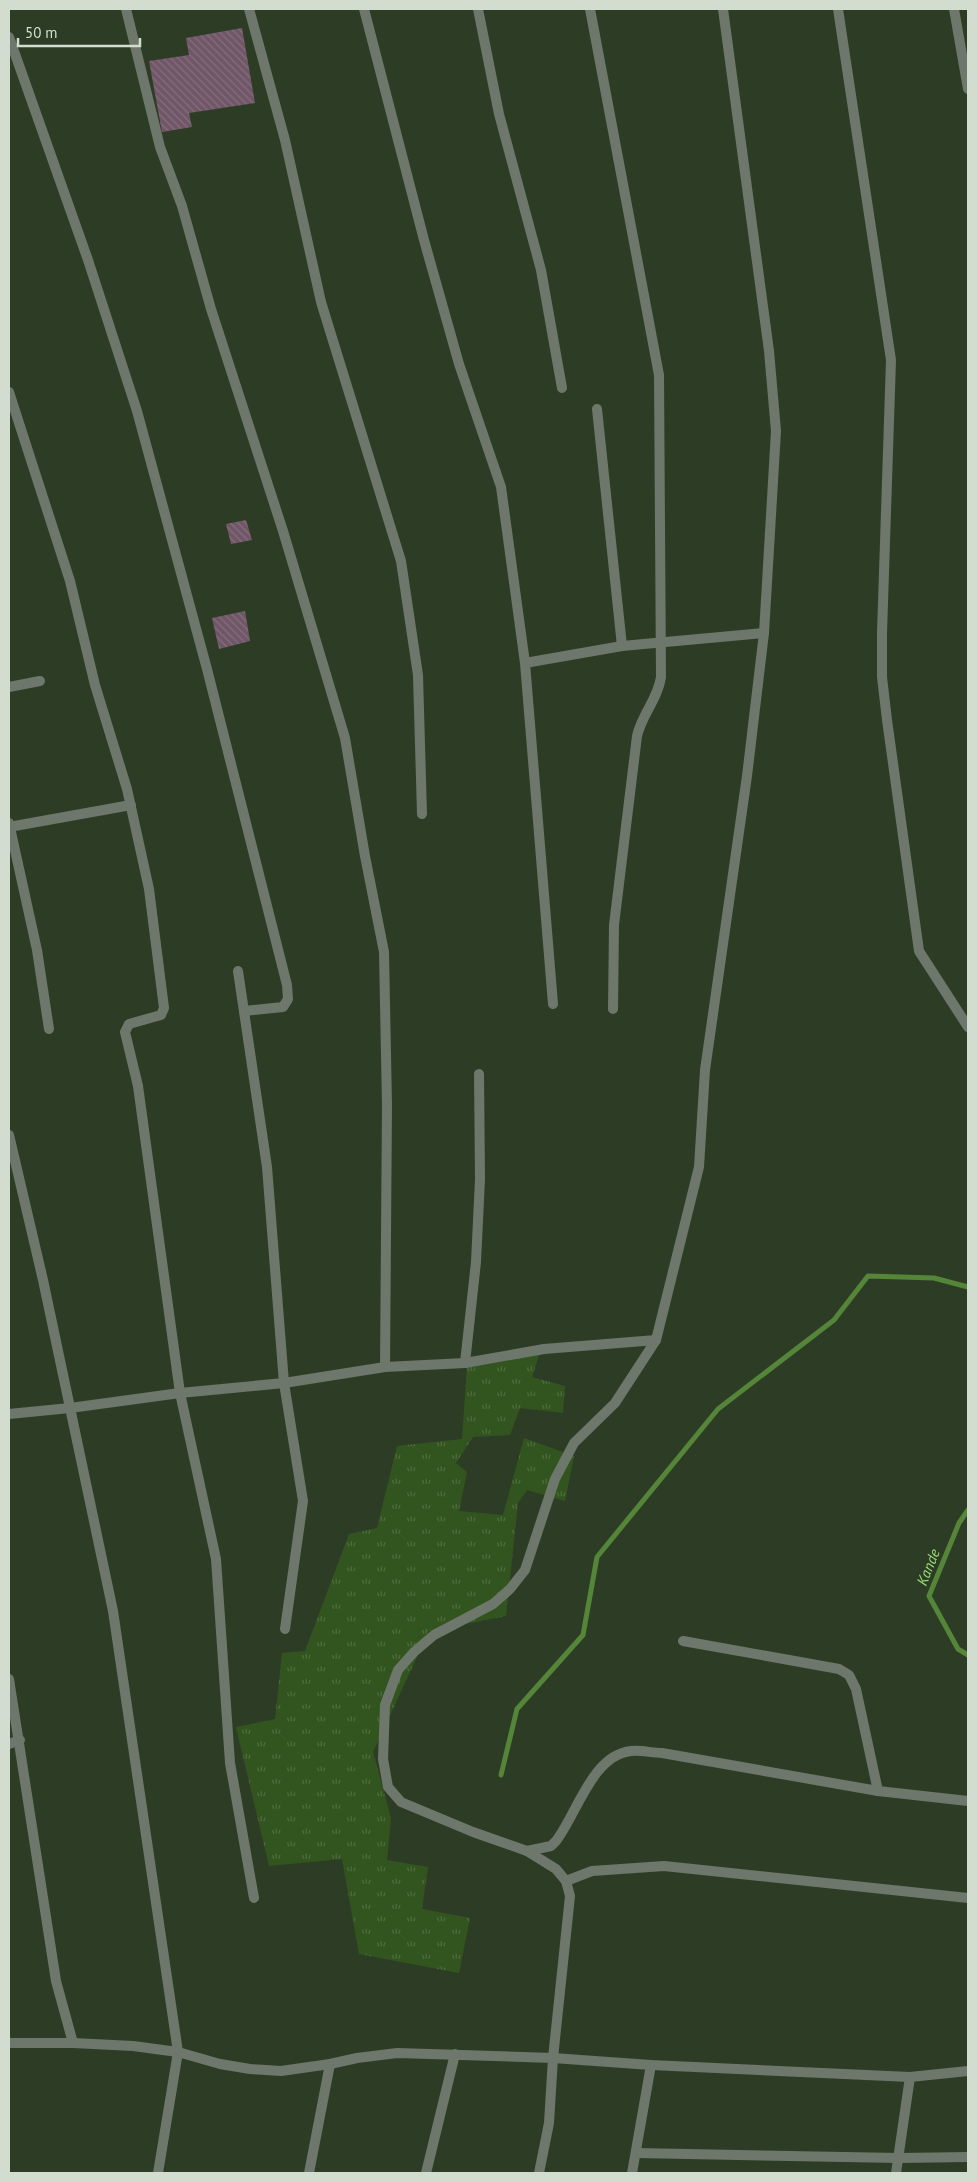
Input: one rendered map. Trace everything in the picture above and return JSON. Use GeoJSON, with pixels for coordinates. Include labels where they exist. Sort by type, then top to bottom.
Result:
{"type":"FeatureCollection","features":[{"type":"Feature","properties":{"kind":"street"},"geometry":{"type":"LineString","coordinates":[[126,9],[160,147],[182,206],[211,310],[280,522],[344,738],[364,856],[384,952],[387,1105],[385,1367]]}},
{"type":"Feature","properties":{"kind":"street"},"geometry":{"type":"LineString","coordinates":[[249,9],[285,140],[321,302],[401,561],[418,675],[422,814]]}},
{"type":"Feature","properties":{"kind":"street"},"geometry":{"type":"LineString","coordinates":[[364,9],[424,240],[454,345],[501,487],[525,663],[553,1004]]}},
{"type":"Feature","properties":{"kind":"street"},"geometry":{"type":"LineString","coordinates":[[478,9],[499,114],[540,270],[562,388]]}},
{"type":"Feature","properties":{"kind":"street"},"geometry":{"type":"LineString","coordinates":[[590,9],[659,375],[660,687],[639,727],[637,736],[614,925],[613,1009]]}},
{"type":"Feature","properties":{"kind":"street"},"geometry":{"type":"LineString","coordinates":[[539,2173],[549,2123],[553,2058],[570,1896],[566,1881],[556,1869],[526,1851],[473,1832],[401,1802],[388,1788],[383,1759],[385,1705],[398,1670],[414,1652],[434,1635],[493,1604],[510,1589],[525,1570],[555,1479],[574,1443],[615,1403],[656,1340],[700,1167],[705,1070],[747,776],[764,633],[776,431],[769,351],[723,9]]}},
{"type":"Feature","properties":{"kind":"street"},"geometry":{"type":"LineString","coordinates":[[838,9],[891,360],[882,633],[882,677],[887,720],[919,951],[968,1028]]}},
{"type":"Feature","properties":{"kind":"street"},"geometry":{"type":"LineString","coordinates":[[954,9],[968,89]]}},
{"type":"Feature","properties":{"kind":"street"},"geometry":{"type":"LineString","coordinates":[[9,37],[88,260],[137,412],[207,669],[288,985],[288,999],[283,1007],[244,1011]]}},
{"type":"Feature","properties":{"kind":"street"},"geometry":{"type":"LineString","coordinates":[[9,392],[70,581],[95,686],[130,805],[149,889],[165,1002],[161,1015],[129,1024],[125,1032],[138,1086],[180,1393],[216,1558],[230,1763],[254,1898]]}},
{"type":"Feature","properties":{"kind":"street"},"geometry":{"type":"LineString","coordinates":[[597,409],[622,646]]}},
{"type":"Feature","properties":{"kind":"street"},"geometry":{"type":"LineString","coordinates":[[525,663],[661,641],[764,633]]}},
{"type":"Feature","properties":{"kind":"street"},"geometry":{"type":"LineString","coordinates":[[9,687],[40,681]]}},
{"type":"Feature","properties":{"kind":"street"},"geometry":{"type":"LineString","coordinates":[[49,1029],[37,950],[9,826],[130,805]]}},
{"type":"Feature","properties":{"kind":"street"},"geometry":{"type":"LineString","coordinates":[[238,971],[267,1166],[284,1383],[303,1501],[284,1629]]}},
{"type":"Feature","properties":{"kind":"street"},"geometry":{"type":"LineString","coordinates":[[465,1363],[477,1253],[480,1179],[479,1074]]}},
{"type":"Feature","properties":{"kind":"street"},"geometry":{"type":"LineString","coordinates":[[9,1135],[70,1408],[112,1611],[178,2052],[158,2173]]}},
{"type":"Feature","properties":{"kind":"street"},"geometry":{"type":"LineString","coordinates":[[9,1414],[180,1393],[284,1383],[385,1367],[465,1363],[544,1349],[656,1340]]}},
{"type":"Feature","properties":{"kind":"street"},"geometry":{"type":"LineString","coordinates":[[683,1641],[840,1669],[849,1675],[856,1689],[878,1791]]}},
{"type":"Feature","properties":{"kind":"street"},"geometry":{"type":"LineString","coordinates":[[9,1679],[56,1980],[73,2043]]}},
{"type":"Feature","properties":{"kind":"street"},"geometry":{"type":"LineString","coordinates":[[9,1744],[20,1740]]}},
{"type":"Feature","properties":{"kind":"street"},"geometry":{"type":"LineString","coordinates":[[526,1851],[551,1846],[556,1841],[596,1773],[612,1757],[630,1751],[662,1753],[878,1791],[968,1801]]}},
{"type":"Feature","properties":{"kind":"street"},"geometry":{"type":"LineString","coordinates":[[566,1881],[592,1871],[664,1866],[968,1898]]}},
{"type":"Feature","properties":{"kind":"street"},"geometry":{"type":"LineString","coordinates":[[9,2043],[73,2043],[133,2046],[178,2052],[220,2064],[273,2071],[397,2053],[553,2058],[651,2065],[910,2077],[968,2071]]}},
{"type":"Feature","properties":{"kind":"street"},"geometry":{"type":"LineString","coordinates":[[426,2173],[455,2054]]}},
{"type":"Feature","properties":{"kind":"street"},"geometry":{"type":"LineString","coordinates":[[309,2173],[330,2064]]}},
{"type":"Feature","properties":{"kind":"street"},"geometry":{"type":"LineString","coordinates":[[632,2173],[651,2065]]}},
{"type":"Feature","properties":{"kind":"street"},"geometry":{"type":"LineString","coordinates":[[896,2173],[910,2077]]}},
{"type":"Feature","properties":{"kind":"street"},"geometry":{"type":"LineString","coordinates":[[636,2153],[899,2158],[968,2157]]}},
{"type":"Feature","properties":{"kind":"green space"},"geometry":{"type":"Polygon","coordinates":[[[540,1352],[532,1377],[565,1386],[563,1413],[520,1408],[510,1435],[473,1437],[456,1463],[467,1472],[459,1511],[503,1515],[524,1438],[574,1456],[565,1501],[527,1490],[518,1503],[506,1616],[429,1631],[373,1752],[391,1818],[387,1860],[428,1867],[422,1909],[470,1918],[459,1973],[359,1954],[342,1859],[269,1866],[236,1727],[275,1719],[282,1653],[305,1651],[349,1534],[377,1528],[397,1446],[462,1439],[467,1367],[540,1352]]]}},
{"type":"Feature","properties":{"kind":"building"},"geometry":{"type":"Polygon","coordinates":[[[242,28],[255,103],[189,113],[192,127],[162,132],[149,61],[189,55],[186,38],[242,28]]]}},
{"type":"Feature","properties":{"kind":"building"},"geometry":{"type":"Polygon","coordinates":[[[246,520],[252,540],[231,544],[226,524],[246,520]]]}},
{"type":"Feature","properties":{"kind":"building"},"geometry":{"type":"Polygon","coordinates":[[[245,611],[250,641],[219,649],[212,618],[245,611]]]}},
{"type":"Feature","properties":{"kind":"waterway"},"geometry":{"type":"LineString","coordinates":[[501,1775],[517,1709],[583,1635],[597,1557],[718,1409],[834,1320],[868,1276],[934,1278],[968,1287]]}},
{"type":"Feature","properties":{"kind":"waterway","name":"Kande"},"geometry":{"type":"LineString","coordinates":[[968,1510],[959,1523],[929,1596],[958,1649],[968,1655]]}}]}
